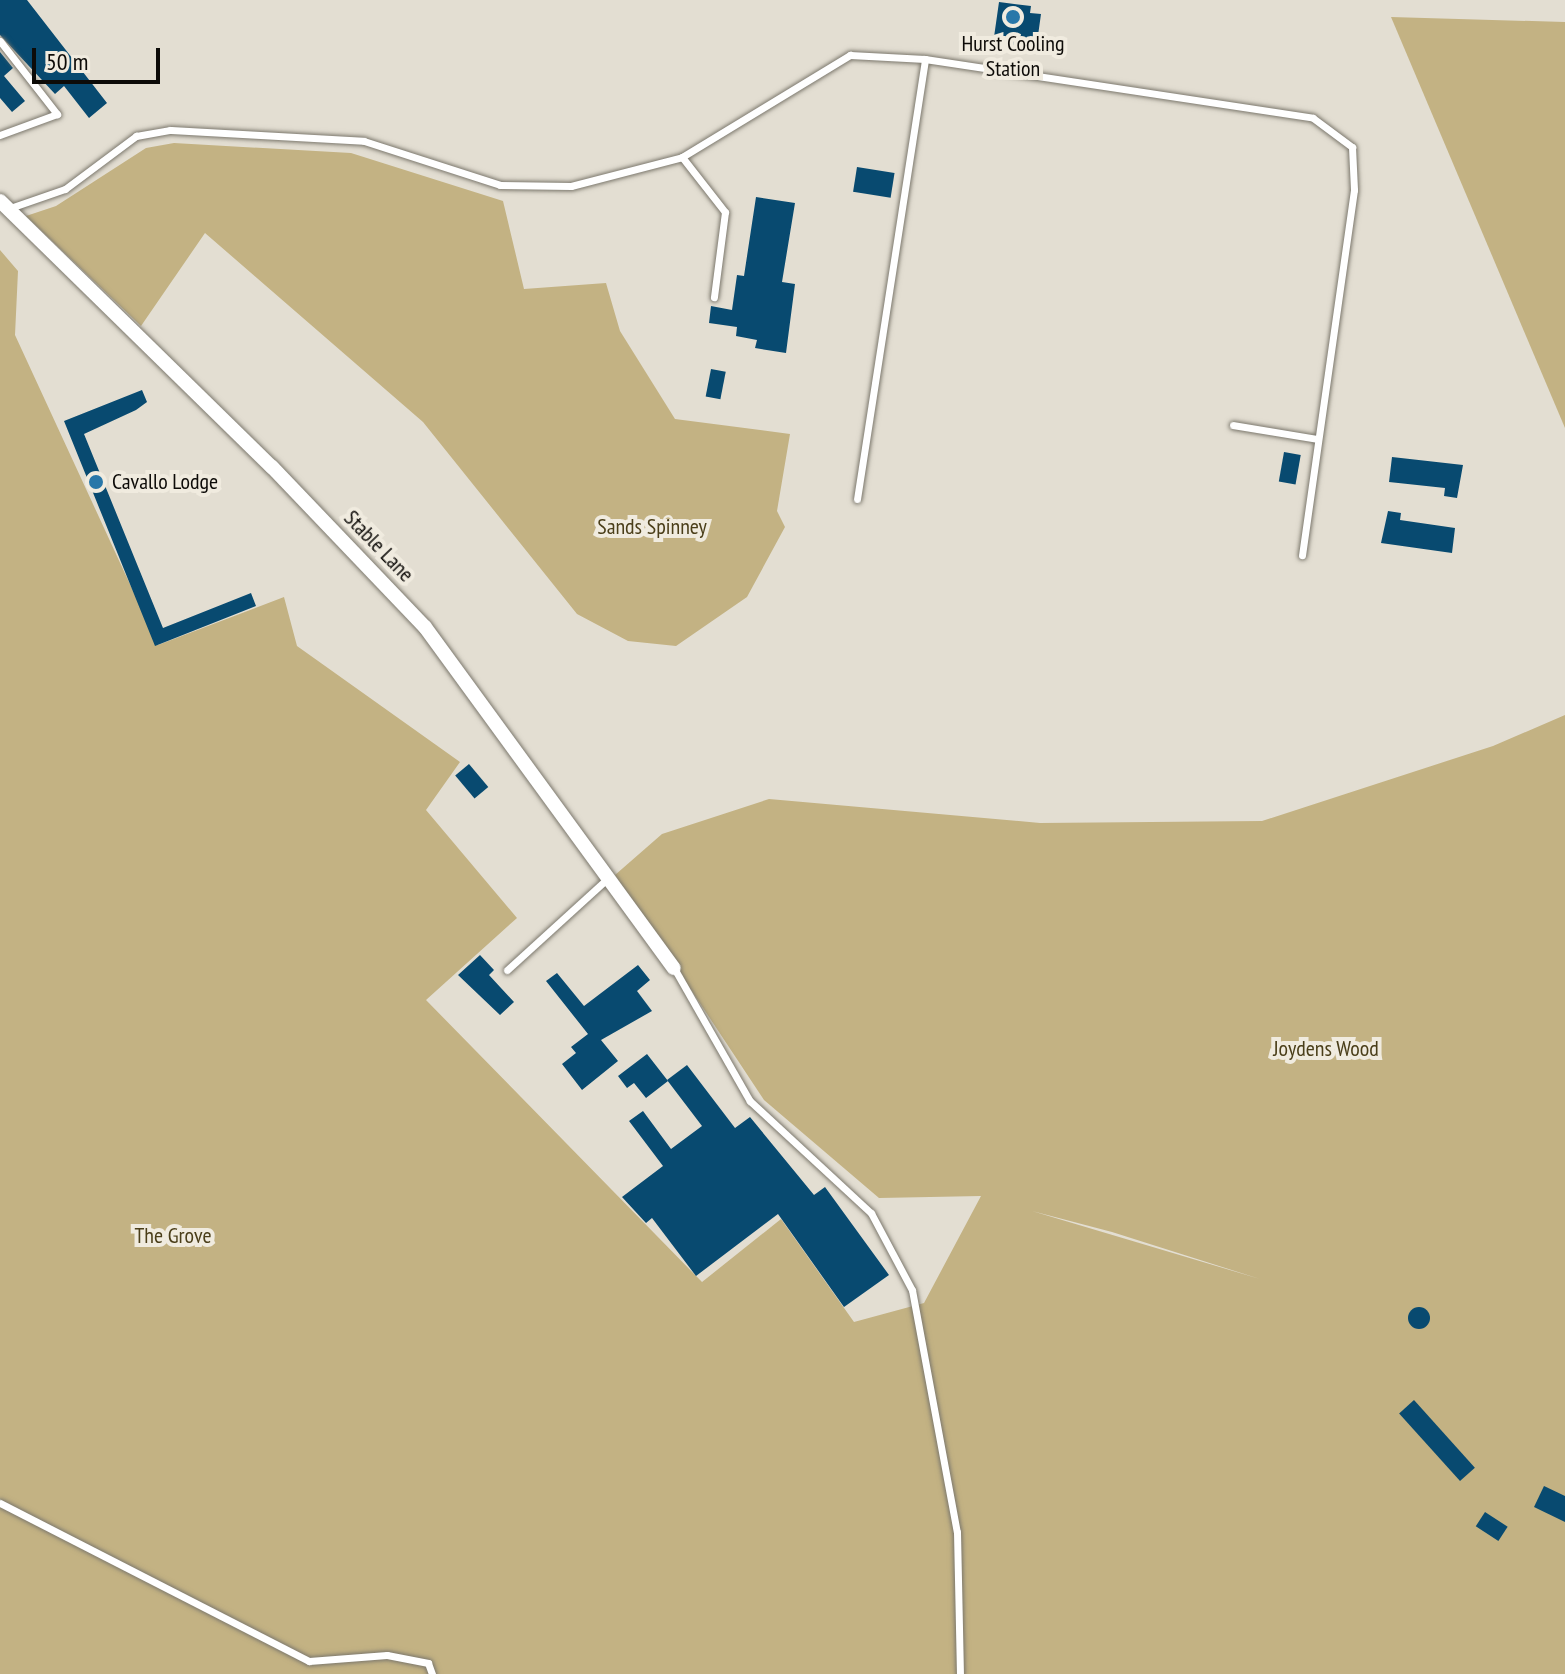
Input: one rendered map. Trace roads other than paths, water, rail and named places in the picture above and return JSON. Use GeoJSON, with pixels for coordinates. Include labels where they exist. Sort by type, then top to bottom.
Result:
{"type":"FeatureCollection","features":[{"type":"Feature","properties":{"kind":"street","name":"Stable Lane"},"geometry":{"type":"LineString","coordinates":[[4,205],[272,467],[425,627],[610,876],[674,968]]}},
{"type":"Feature","properties":{"kind":"lane"},"geometry":{"type":"LineString","coordinates":[[0,41],[57,114],[0,135]]}},
{"type":"Feature","properties":{"kind":"lane"},"geometry":{"type":"LineString","coordinates":[[4,205],[65,189],[136,136],[170,130],[364,141],[478,179],[522,188],[611,179],[682,157],[839,58],[925,59],[1313,118],[1352,147],[1354,190],[1302,555]]}},
{"type":"Feature","properties":{"kind":"lane"},"geometry":{"type":"LineString","coordinates":[[857,499],[925,59]]}},
{"type":"Feature","properties":{"kind":"lane"},"geometry":{"type":"LineString","coordinates":[[682,157],[725,212],[714,297]]}},
{"type":"Feature","properties":{"kind":"lane"},"geometry":{"type":"LineString","coordinates":[[1233,425],[1318,439]]}},
{"type":"Feature","properties":{"kind":"lane"},"geometry":{"type":"LineString","coordinates":[[507,970],[610,876]]}},
{"type":"Feature","properties":{"kind":"lane"},"geometry":{"type":"LineString","coordinates":[[674,968],[750,1101],[871,1213],[912,1290],[957,1532],[960,1674]]}},
{"type":"Feature","properties":{"kind":"lane"},"geometry":{"type":"LineString","coordinates":[[0,1503],[309,1661],[387,1655],[428,1663],[432,1674]]}},
{"type":"Feature","properties":{"kind":"place","name":"Hurst Cooling Station"},"geometry":{"type":"Point","coordinates":[1013,17]}},
{"type":"Feature","properties":{"kind":"place","name":"Cavallo Lodge"},"geometry":{"type":"Point","coordinates":[96,482]}},
{"type":"Feature","properties":{"kind":"park label","name":"Sands Spinney"},"geometry":{"type":"Point","coordinates":[652,527]}},
{"type":"Feature","properties":{"kind":"park label","name":"Joydens Wood"},"geometry":{"type":"Point","coordinates":[1326,1049]}},
{"type":"Feature","properties":{"kind":"park label","name":"The Grove"},"geometry":{"type":"Point","coordinates":[173,1236]}}]}
